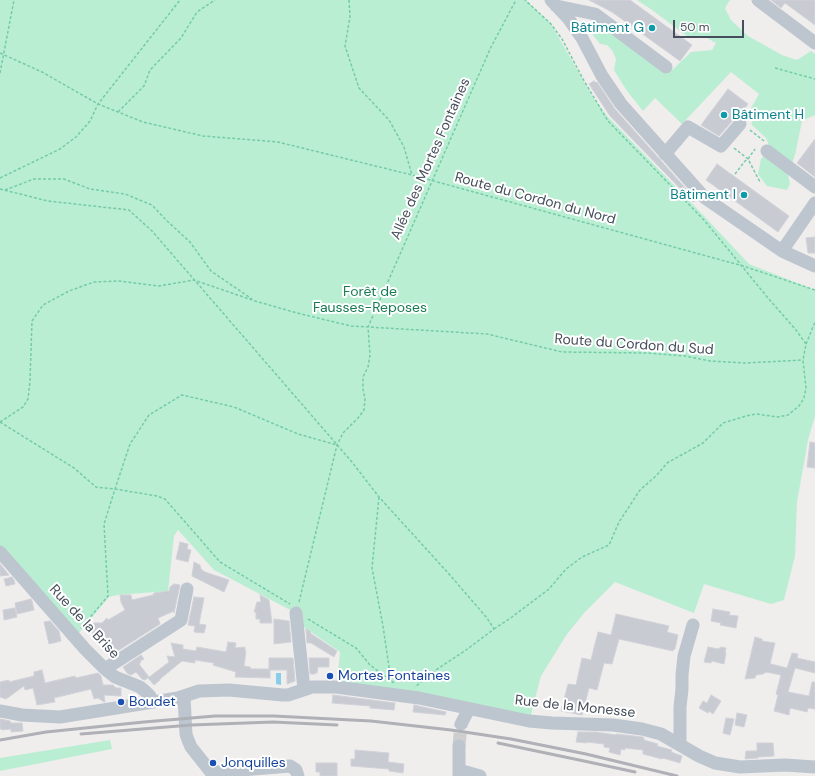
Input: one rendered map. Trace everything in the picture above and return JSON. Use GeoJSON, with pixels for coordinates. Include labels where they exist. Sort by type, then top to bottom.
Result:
{"type":"FeatureCollection","features":[{"type":"Feature","properties":{"kind":"street"},"geometry":{"type":"LineString","coordinates":[[758,0],[815,43]]}},
{"type":"Feature","properties":{"kind":"street"},"geometry":{"type":"LineString","coordinates":[[553,3],[595,14],[666,67]]}},
{"type":"Feature","properties":{"kind":"street"},"geometry":{"type":"LineString","coordinates":[[553,3],[568,18],[582,38],[602,76],[621,104],[705,198],[782,251],[815,266]]}},
{"type":"Feature","properties":{"kind":"street"},"geometry":{"type":"LineString","coordinates":[[665,154],[688,127],[720,146],[740,124]]}},
{"type":"Feature","properties":{"kind":"street"},"geometry":{"type":"LineString","coordinates":[[761,146],[815,187]]}},
{"type":"Feature","properties":{"kind":"street"},"geometry":{"type":"LineString","coordinates":[[782,251],[815,203]]}},
{"type":"Feature","properties":{"kind":"street","name":"Rue de la Brise"},"geometry":{"type":"LineString","coordinates":[[0,552],[85,649],[105,669],[115,677],[140,687],[150,696],[152,702]]}},
{"type":"Feature","properties":{"kind":"street"},"geometry":{"type":"LineString","coordinates":[[105,669],[181,620],[187,589]]}},
{"type":"Feature","properties":{"kind":"street"},"geometry":{"type":"LineString","coordinates":[[296,610],[304,689]]}},
{"type":"Feature","properties":{"kind":"street"},"geometry":{"type":"LineString","coordinates":[[680,745],[682,675],[684,656],[692,625]]}},
{"type":"Feature","properties":{"kind":"street","name":"Rue de la Monesse"},"geometry":{"type":"LineString","coordinates":[[0,711],[22,715],[60,717],[184,697],[199,691],[229,690],[283,696],[312,687],[336,687],[419,698],[529,721],[613,725],[642,730],[660,734],[699,756],[715,763],[740,767],[785,765],[815,767]]}},
{"type":"Feature","properties":{"kind":"street"},"geometry":{"type":"LineString","coordinates":[[184,697],[186,734],[188,740],[191,747],[213,775],[218,772],[290,766],[296,770],[298,776]]}},
{"type":"Feature","properties":{"kind":"street"},"geometry":{"type":"LineString","coordinates":[[461,724],[469,708]]}},
{"type":"Feature","properties":{"kind":"street"},"geometry":{"type":"LineString","coordinates":[[459,746],[459,773],[480,776]]}},
{"type":"Feature","properties":{"kind":"path"},"geometry":{"type":"LineString","coordinates":[[0,73],[14,0]]}},
{"type":"Feature","properties":{"kind":"path"},"geometry":{"type":"LineString","coordinates":[[0,178],[60,149],[76,137],[90,121],[98,104],[180,0]]}},
{"type":"Feature","properties":{"kind":"path"},"geometry":{"type":"LineString","coordinates":[[118,113],[144,86],[150,70],[181,38],[197,12],[215,0]]}},
{"type":"Feature","properties":{"kind":"path"},"geometry":{"type":"LineString","coordinates":[[348,0],[350,16],[345,46],[359,88],[389,120],[404,147],[412,175]]}},
{"type":"Feature","properties":{"kind":"path","name":"Allée des Mortes Fontaines"},"geometry":{"type":"LineString","coordinates":[[368,327],[491,47],[516,0]]}},
{"type":"Feature","properties":{"kind":"path"},"geometry":{"type":"LineString","coordinates":[[525,0],[551,24],[562,39],[592,96],[608,121],[704,220],[806,344]]}},
{"type":"Feature","properties":{"kind":"path","name":"Route du Cordon du Nord"},"geometry":{"type":"LineString","coordinates":[[0,53],[42,72],[98,104],[143,122],[203,136],[278,142],[412,175],[743,266],[815,290]]}},
{"type":"Feature","properties":{"kind":"path"},"geometry":{"type":"LineString","coordinates":[[774,68],[815,79]]}},
{"type":"Feature","properties":{"kind":"path"},"geometry":{"type":"LineString","coordinates":[[735,174],[745,161],[761,146],[740,124]]}},
{"type":"Feature","properties":{"kind":"path"},"geometry":{"type":"LineString","coordinates":[[725,141],[748,159],[760,182]]}},
{"type":"Feature","properties":{"kind":"path"},"geometry":{"type":"LineString","coordinates":[[5,190],[34,179],[64,179],[90,189],[125,194],[152,205],[190,242],[211,271],[254,301]]}},
{"type":"Feature","properties":{"kind":"path"},"geometry":{"type":"LineString","coordinates":[[0,189],[48,201],[129,210],[152,231],[379,497],[487,618],[494,629]]}},
{"type":"Feature","properties":{"kind":"path"},"geometry":{"type":"LineString","coordinates":[[194,280],[159,286],[119,281],[94,282],[70,290],[43,304],[32,321],[28,399],[23,407],[0,422],[74,468],[96,487],[157,496],[166,499],[220,562],[296,610],[304,617],[356,648],[370,665],[392,682],[397,684]]}},
{"type":"Feature","properties":{"kind":"path","name":"Route du Cordon du Sud"},"geometry":{"type":"LineString","coordinates":[[194,280],[254,301],[351,326],[487,334],[562,352],[647,353],[685,356],[710,361],[745,363],[803,360]]}},
{"type":"Feature","properties":{"kind":"path"},"geometry":{"type":"LineString","coordinates":[[419,698],[413,692],[415,687],[436,670],[466,650],[549,589],[566,569],[582,557],[608,545],[619,522],[640,490],[658,475],[667,463],[703,443],[723,423],[756,414],[778,417],[788,415],[799,406],[804,398],[806,388],[803,360],[806,344],[815,322]]}},
{"type":"Feature","properties":{"kind":"path"},"geometry":{"type":"LineString","coordinates":[[296,610],[336,445],[343,433],[364,410],[365,399],[363,377],[368,367],[370,355],[368,327]]}},
{"type":"Feature","properties":{"kind":"path"},"geometry":{"type":"LineString","coordinates":[[74,636],[108,596],[104,524],[114,489],[130,444],[149,415],[182,395],[234,407],[298,434],[336,445]]}},
{"type":"Feature","properties":{"kind":"path"},"geometry":{"type":"LineString","coordinates":[[379,497],[372,568],[392,682]]}},
{"type":"Feature","properties":{"kind":"green space","name":"Forêt de Fausses-Reposes"},"geometry":{"type":"Polygon","coordinates":[[[0,0],[526,0],[551,24],[592,96],[607,116],[749,264],[815,290],[815,416],[808,440],[797,502],[795,556],[784,600],[771,604],[704,584],[694,613],[615,582],[585,612],[567,634],[541,676],[530,718],[337,682],[340,652],[298,623],[296,613],[214,570],[178,530],[174,536],[168,591],[109,597],[78,634],[0,550],[0,0]]]}},
{"type":"Feature","properties":{"kind":"green space"},"geometry":{"type":"Polygon","coordinates":[[[637,0],[730,0],[725,8],[731,20],[748,36],[782,55],[797,60],[811,51],[815,54],[815,115],[802,121],[795,155],[788,175],[790,184],[787,190],[767,186],[758,174],[761,159],[770,148],[766,138],[751,124],[753,120],[747,115],[759,94],[731,72],[682,124],[655,98],[643,111],[627,91],[614,70],[616,59],[612,50],[607,45],[600,44],[593,35],[589,26],[594,22],[599,22],[668,74],[691,52],[712,50],[716,43],[705,37],[688,37],[637,0]]]}},
{"type":"Feature","properties":{"kind":"green space"},"geometry":{"type":"Polygon","coordinates":[[[110,740],[112,749],[0,771],[0,758],[110,740]]]}},
{"type":"Feature","properties":{"kind":"water"},"geometry":{"type":"Polygon","coordinates":[[[276,673],[281,673],[281,685],[276,684],[276,673]]]}},
{"type":"Feature","properties":{"kind":"building","name":"Bâtiment G"},"geometry":{"type":"Polygon","coordinates":[[[589,0],[630,0],[692,45],[680,61],[612,12],[589,0]]]}},
{"type":"Feature","properties":{"kind":"building"},"geometry":{"type":"Polygon","coordinates":[[[771,0],[815,0],[815,25],[785,3],[781,8],[771,0]]]}},
{"type":"Feature","properties":{"kind":"building"},"geometry":{"type":"Polygon","coordinates":[[[594,81],[596,83],[597,82],[615,109],[696,200],[693,202],[610,116],[589,84],[594,81]]]}},
{"type":"Feature","properties":{"kind":"building","name":"Bâtiment H"},"geometry":{"type":"Polygon","coordinates":[[[728,89],[748,104],[739,116],[734,119],[719,136],[701,125],[728,89]]]}},
{"type":"Feature","properties":{"kind":"building"},"geometry":{"type":"Polygon","coordinates":[[[815,139],[815,177],[797,163],[815,139]]]}},
{"type":"Feature","properties":{"kind":"building","name":"Bâtiment I"},"geometry":{"type":"Polygon","coordinates":[[[717,164],[789,216],[778,232],[706,180],[717,164]]]}},
{"type":"Feature","properties":{"kind":"building"},"geometry":{"type":"Polygon","coordinates":[[[815,237],[815,253],[808,253],[806,238],[815,237]]]}},
{"type":"Feature","properties":{"kind":"building"},"geometry":{"type":"Polygon","coordinates":[[[810,442],[815,443],[815,468],[807,467],[810,442]]]}},
{"type":"Feature","properties":{"kind":"building"},"geometry":{"type":"Polygon","coordinates":[[[180,542],[188,544],[187,549],[191,550],[188,562],[176,559],[180,542]]]}},
{"type":"Feature","properties":{"kind":"building"},"geometry":{"type":"Polygon","coordinates":[[[194,562],[200,565],[201,569],[205,572],[229,580],[224,592],[192,576],[194,562]]]}},
{"type":"Feature","properties":{"kind":"building"},"geometry":{"type":"Polygon","coordinates":[[[0,564],[9,575],[0,576],[0,564]]]}},
{"type":"Feature","properties":{"kind":"building"},"geometry":{"type":"Polygon","coordinates":[[[12,577],[15,584],[6,586],[4,579],[12,577]]]}},
{"type":"Feature","properties":{"kind":"building"},"geometry":{"type":"Polygon","coordinates":[[[174,584],[180,585],[174,613],[174,611],[158,618],[160,624],[116,652],[111,653],[103,639],[100,642],[90,631],[94,623],[102,623],[107,618],[108,620],[125,610],[121,602],[120,595],[131,595],[132,600],[153,595],[154,593],[169,591],[170,587],[174,584]]]}},
{"type":"Feature","properties":{"kind":"building"},"geometry":{"type":"Polygon","coordinates":[[[260,595],[269,600],[272,623],[260,623],[260,619],[256,619],[256,612],[254,612],[257,602],[261,602],[260,595]]]}},
{"type":"Feature","properties":{"kind":"building"},"geometry":{"type":"Polygon","coordinates":[[[194,597],[204,598],[199,624],[206,625],[204,633],[194,632],[195,626],[188,625],[194,597]]]}},
{"type":"Feature","properties":{"kind":"building"},"geometry":{"type":"Polygon","coordinates":[[[31,599],[34,610],[17,614],[15,603],[31,599]]]}},
{"type":"Feature","properties":{"kind":"building"},"geometry":{"type":"Polygon","coordinates":[[[15,608],[17,617],[4,620],[3,610],[15,608]]]}},
{"type":"Feature","properties":{"kind":"building"},"geometry":{"type":"Polygon","coordinates":[[[713,609],[730,612],[729,615],[738,616],[736,628],[720,625],[721,623],[711,621],[713,609]]]}},
{"type":"Feature","properties":{"kind":"building"},"geometry":{"type":"Polygon","coordinates":[[[616,614],[669,626],[667,632],[678,635],[675,649],[673,651],[619,639],[612,664],[604,663],[597,690],[589,688],[582,715],[561,711],[568,684],[576,685],[582,658],[591,660],[598,632],[611,635],[616,614]]]}},
{"type":"Feature","properties":{"kind":"building"},"geometry":{"type":"Polygon","coordinates":[[[274,619],[289,621],[291,642],[274,644],[274,619]]]}},
{"type":"Feature","properties":{"kind":"building"},"geometry":{"type":"Polygon","coordinates":[[[50,621],[59,631],[61,641],[49,644],[44,622],[50,621]]]}},
{"type":"Feature","properties":{"kind":"building"},"geometry":{"type":"Polygon","coordinates":[[[306,629],[337,651],[334,657],[311,643],[307,643],[306,629]]]}},
{"type":"Feature","properties":{"kind":"building"},"geometry":{"type":"Polygon","coordinates":[[[755,637],[762,639],[762,641],[775,643],[770,664],[787,668],[792,653],[798,654],[797,658],[815,662],[815,673],[795,668],[788,692],[809,696],[812,682],[815,682],[815,709],[808,708],[807,712],[790,708],[789,715],[774,711],[778,695],[776,694],[781,675],[766,672],[756,675],[755,678],[745,679],[755,637]]]}},
{"type":"Feature","properties":{"kind":"building"},"geometry":{"type":"Polygon","coordinates":[[[228,642],[236,643],[235,648],[245,647],[246,651],[244,666],[250,667],[251,669],[269,669],[269,658],[293,658],[295,681],[287,684],[287,670],[270,670],[270,678],[235,677],[236,672],[213,665],[214,663],[195,660],[195,663],[182,661],[154,685],[148,678],[169,662],[167,656],[175,657],[171,643],[183,645],[183,649],[196,651],[197,647],[226,652],[228,642]]]}},
{"type":"Feature","properties":{"kind":"building"},"geometry":{"type":"Polygon","coordinates":[[[708,647],[718,649],[721,647],[726,648],[724,664],[712,661],[711,663],[704,662],[708,647]]]}},
{"type":"Feature","properties":{"kind":"building"},"geometry":{"type":"Polygon","coordinates":[[[141,655],[144,659],[140,661],[141,662],[139,664],[149,677],[145,680],[142,679],[136,672],[131,675],[127,673],[123,667],[141,655]]]}},
{"type":"Feature","properties":{"kind":"building"},"geometry":{"type":"Polygon","coordinates":[[[309,658],[329,658],[329,667],[318,667],[317,673],[310,674],[309,658]]]}},
{"type":"Feature","properties":{"kind":"building"},"geometry":{"type":"Polygon","coordinates":[[[42,670],[45,683],[75,676],[76,678],[98,673],[101,676],[103,685],[113,685],[116,688],[121,688],[121,696],[104,695],[104,702],[98,698],[94,699],[91,689],[54,698],[55,702],[37,705],[33,688],[25,690],[24,686],[6,699],[0,697],[0,682],[9,680],[9,682],[34,676],[34,672],[42,670]]]}},
{"type":"Feature","properties":{"kind":"building"},"geometry":{"type":"Polygon","coordinates":[[[333,695],[395,703],[394,710],[370,708],[370,706],[332,703],[333,695]]]}},
{"type":"Feature","properties":{"kind":"building"},"geometry":{"type":"Polygon","coordinates":[[[711,695],[721,701],[713,714],[699,708],[703,701],[707,703],[711,695]]]}},
{"type":"Feature","properties":{"kind":"building"},"geometry":{"type":"Polygon","coordinates":[[[414,705],[446,712],[445,715],[413,712],[414,705]]]}},
{"type":"Feature","properties":{"kind":"building"},"geometry":{"type":"Polygon","coordinates":[[[737,713],[747,715],[744,727],[735,725],[737,713]]]}},
{"type":"Feature","properties":{"kind":"building"},"geometry":{"type":"Polygon","coordinates":[[[726,718],[734,719],[730,735],[723,733],[726,718]]]}},
{"type":"Feature","properties":{"kind":"building"},"geometry":{"type":"Polygon","coordinates":[[[0,719],[10,721],[11,723],[22,723],[23,731],[11,732],[11,729],[0,729],[0,719]]]}},
{"type":"Feature","properties":{"kind":"building"},"geometry":{"type":"Polygon","coordinates":[[[578,732],[596,732],[643,737],[644,740],[658,744],[657,746],[672,750],[671,752],[682,756],[680,763],[643,754],[643,750],[625,748],[625,750],[621,749],[620,755],[609,752],[610,748],[604,747],[604,744],[576,742],[578,732]]]}},
{"type":"Feature","properties":{"kind":"building"},"geometry":{"type":"Polygon","coordinates":[[[757,743],[773,743],[774,756],[745,759],[746,751],[757,751],[757,743]]]}},
{"type":"Feature","properties":{"kind":"building"},"geometry":{"type":"Polygon","coordinates":[[[355,750],[389,753],[388,762],[404,764],[403,773],[389,771],[389,769],[351,766],[351,759],[355,759],[355,750]]]}},
{"type":"Feature","properties":{"kind":"building"},"geometry":{"type":"Polygon","coordinates":[[[316,763],[337,763],[337,776],[320,776],[320,772],[316,772],[316,763]]]}},
{"type":"Feature","properties":{"kind":"tunnel"},"geometry":{"type":"LineString","coordinates":[[459,746],[461,724]]}},
{"type":"Feature","properties":{"kind":"railway"},"geometry":{"type":"LineString","coordinates":[[0,740],[46,732],[215,716],[274,716],[371,721],[451,730],[511,739],[586,754],[677,776]]}},
{"type":"Feature","properties":{"kind":"railway"},"geometry":{"type":"LineString","coordinates":[[81,734],[191,725],[273,722],[337,725]]}},
{"type":"Feature","properties":{"kind":"railway"},"geometry":{"type":"LineString","coordinates":[[498,743],[635,772]]}},
{"type":"Feature","properties":{"kind":"place","name":"Bâtiment G"},"geometry":{"type":"Point","coordinates":[652,28]}},
{"type":"Feature","properties":{"kind":"place","name":"Bâtiment H"},"geometry":{"type":"Point","coordinates":[724,115]}},
{"type":"Feature","properties":{"kind":"place","name":"Bâtiment I"},"geometry":{"type":"Point","coordinates":[744,195]}},
{"type":"Feature","properties":{"kind":"place","name":"Mortes Fontaines"},"geometry":{"type":"Point","coordinates":[330,676]}},
{"type":"Feature","properties":{"kind":"place","name":"Boudet"},"geometry":{"type":"Point","coordinates":[121,702]}},
{"type":"Feature","properties":{"kind":"place","name":"Jonquilles"},"geometry":{"type":"Point","coordinates":[213,763]}}]}
